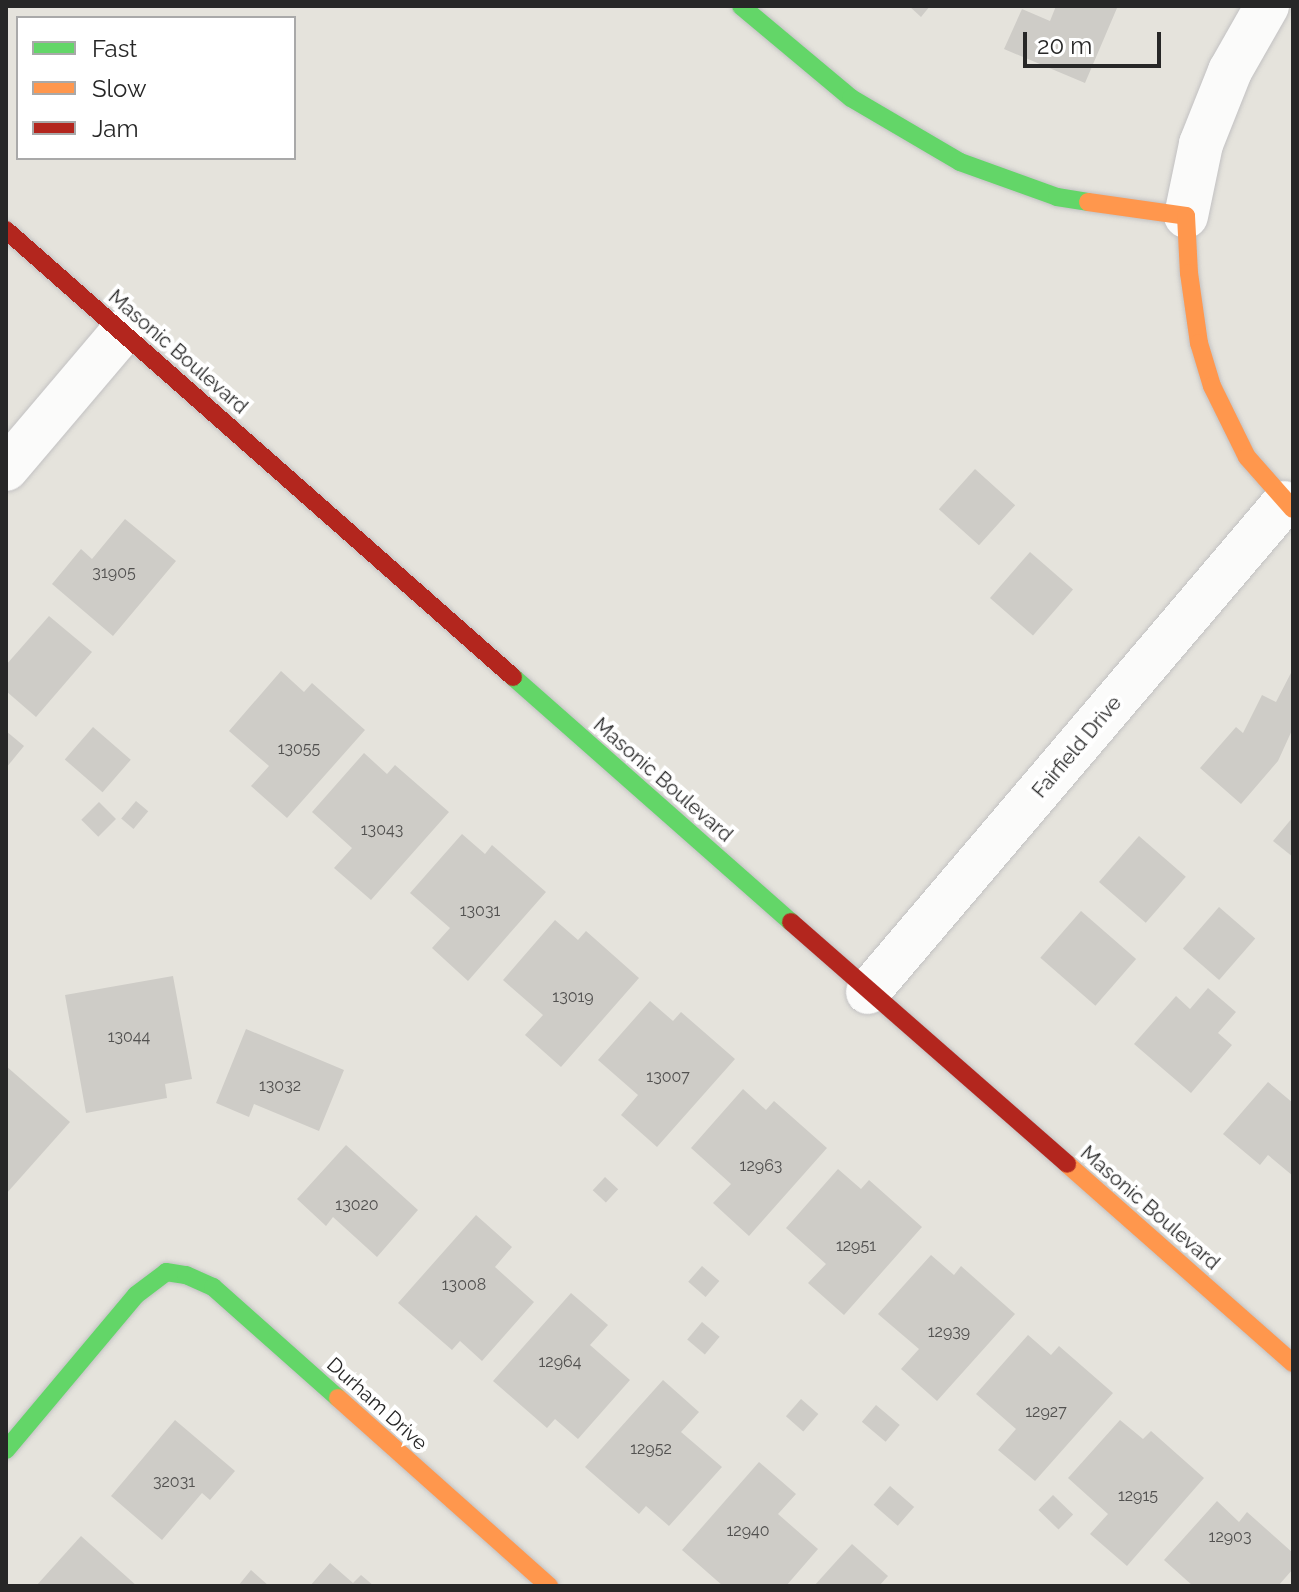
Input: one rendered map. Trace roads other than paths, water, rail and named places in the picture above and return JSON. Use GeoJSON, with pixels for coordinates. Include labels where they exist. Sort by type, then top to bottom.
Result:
{"type":"FeatureCollection","features":[{"type":"Feature","properties":{"kind":"street"},"geometry":{"type":"LineString","coordinates":[[741,6],[851,98],[960,162],[1057,197],[1186,216]]}},
{"type":"Feature","properties":{"kind":"street"},"geometry":{"type":"LineString","coordinates":[[1267,6],[1230,71],[1201,144],[1186,216],[1189,273],[1199,343],[1212,386],[1247,457],[1289,506]]}},
{"type":"Feature","properties":{"kind":"street","name":"Masonic Boulevard"},"geometry":{"type":"LineString","coordinates":[[6,230],[1293,1363]]}},
{"type":"Feature","properties":{"kind":"street"},"geometry":{"type":"LineString","coordinates":[[6,469],[122,332]]}},
{"type":"Feature","properties":{"kind":"street","name":"Fairfield Drive"},"geometry":{"type":"LineString","coordinates":[[868,992],[1289,506]]}},
{"type":"Feature","properties":{"kind":"street","name":"Durham Drive"},"geometry":{"type":"LineString","coordinates":[[6,1450],[136,1295],[166,1272],[186,1275],[213,1287],[549,1586]]}}]}
